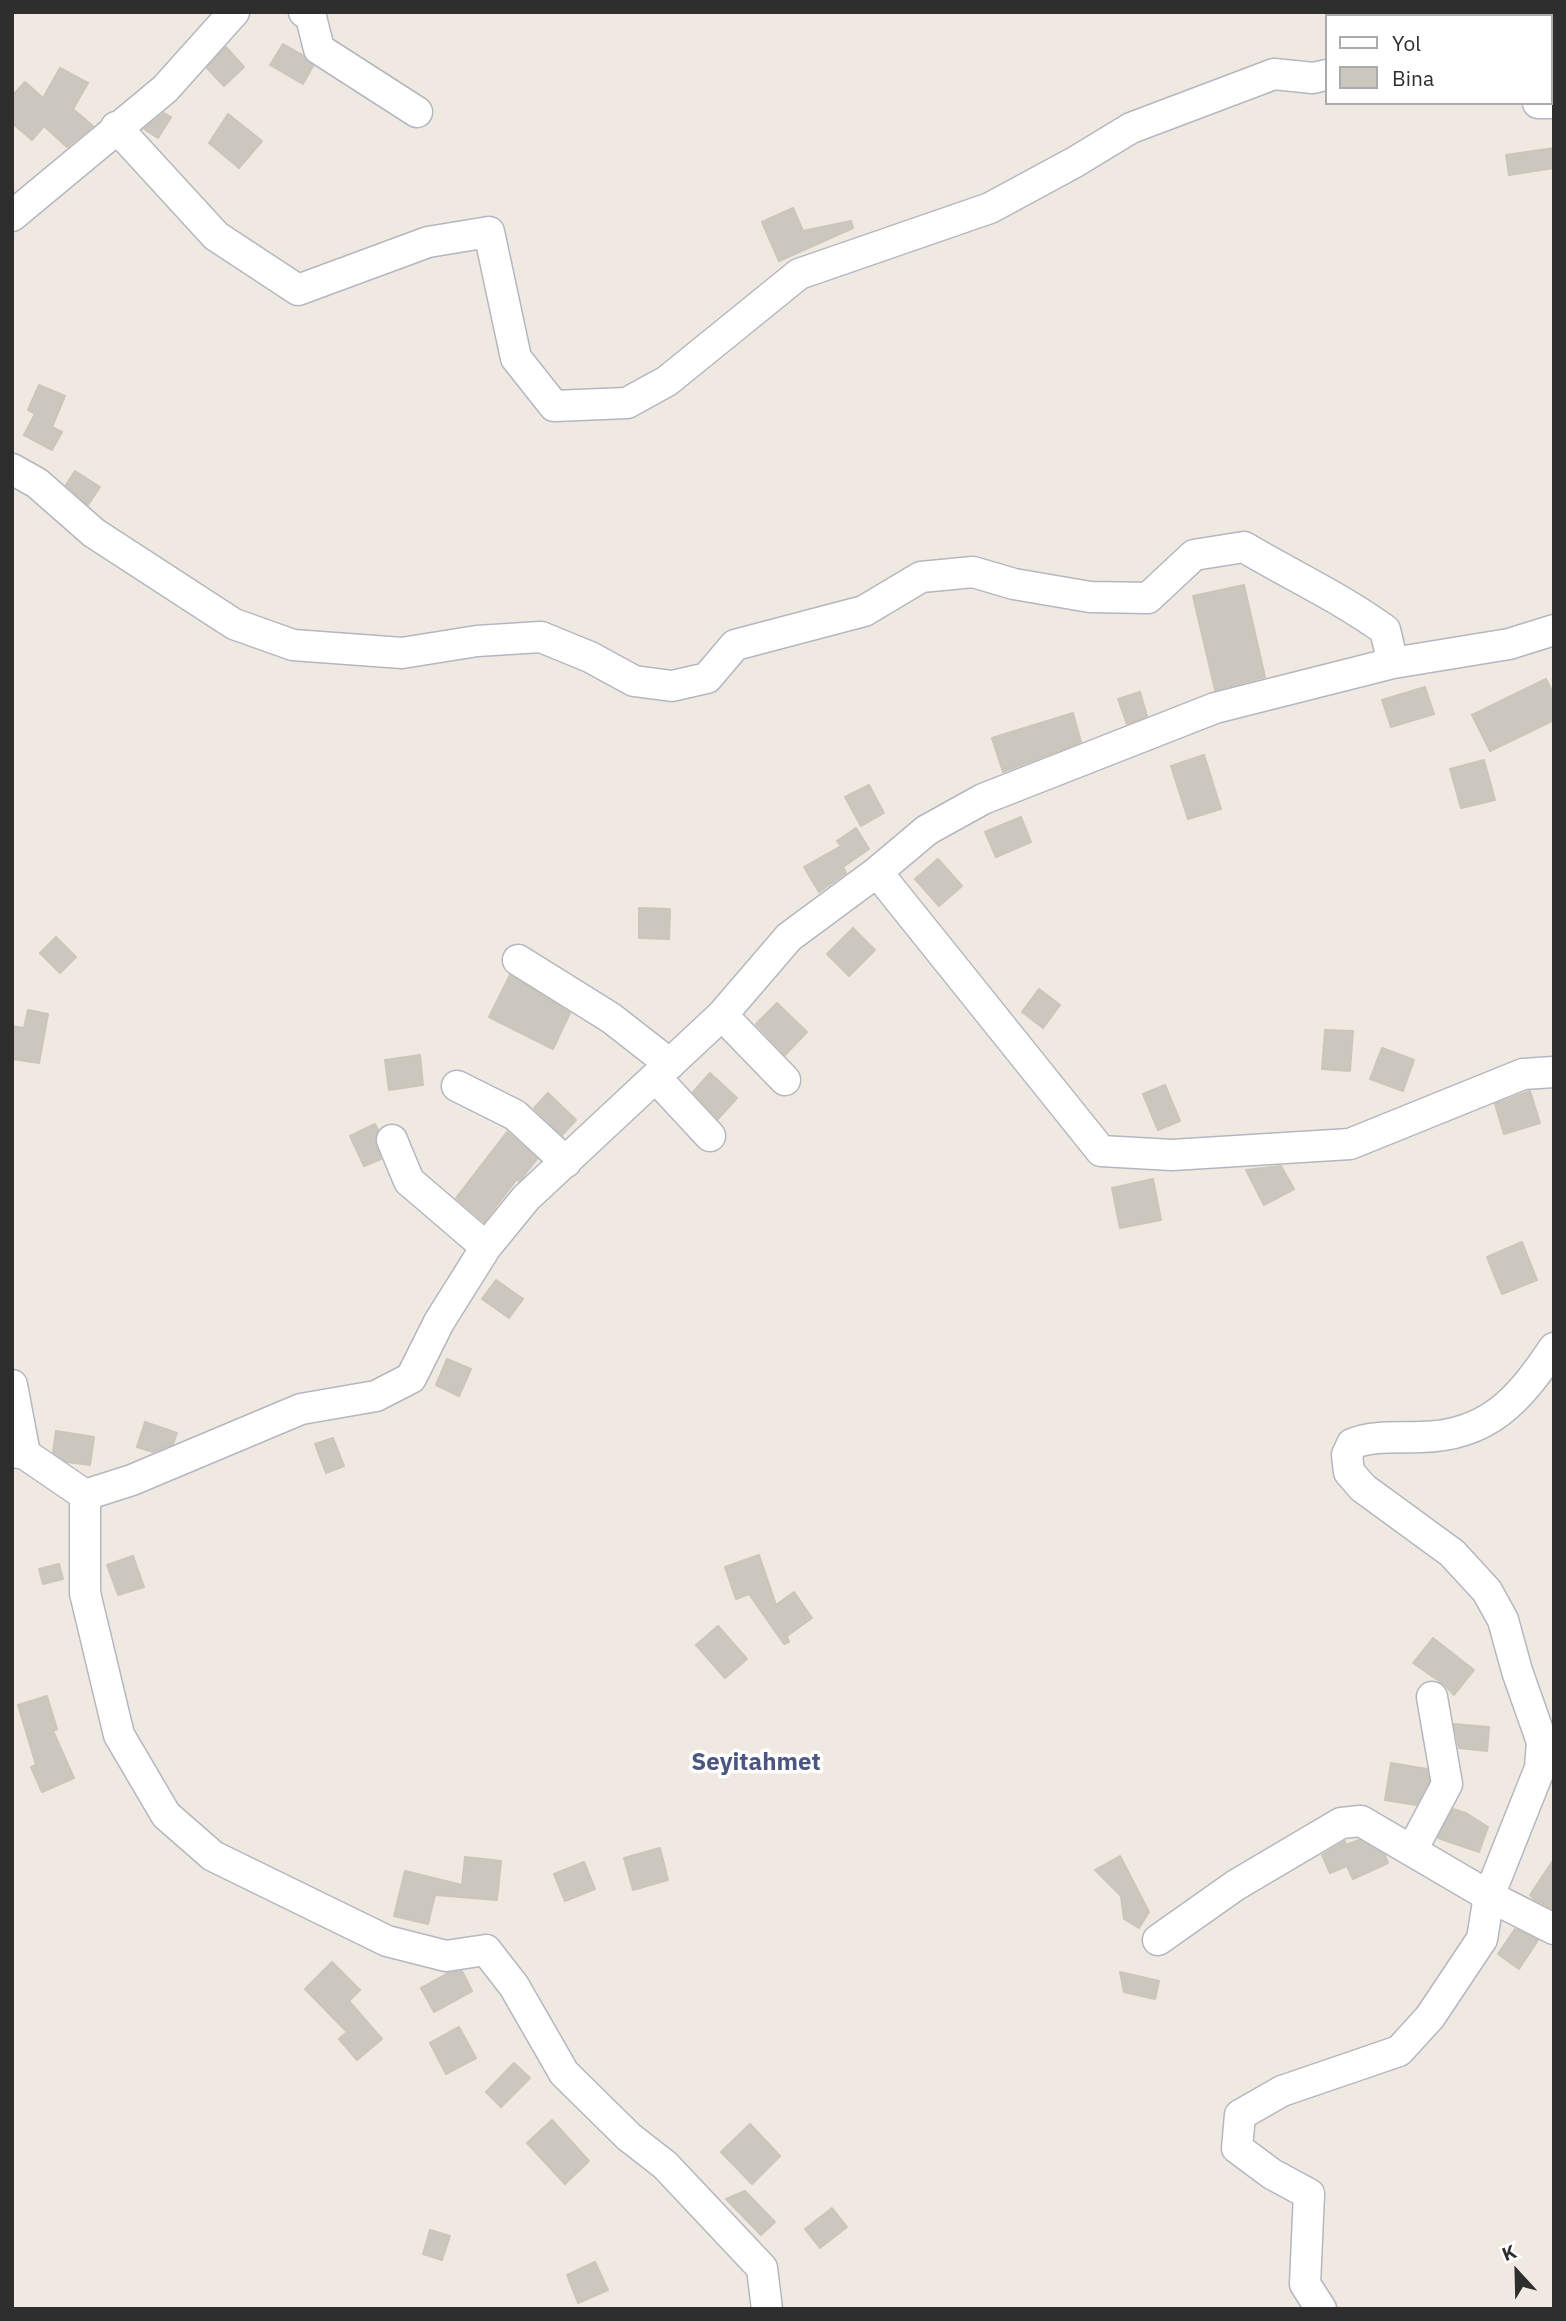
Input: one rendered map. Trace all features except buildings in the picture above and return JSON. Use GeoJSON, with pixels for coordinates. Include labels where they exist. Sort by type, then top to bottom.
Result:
{"type":"FeatureCollection","features":[{"type":"Feature","properties":{"kind":"street"},"geometry":{"type":"LineString","coordinates":[[12,216],[165,89],[234,12]]}},
{"type":"Feature","properties":{"kind":"street"},"geometry":{"type":"LineString","coordinates":[[304,12],[310,17],[319,49],[417,112]]}},
{"type":"Feature","properties":{"kind":"street"},"geometry":{"type":"LineString","coordinates":[[116,127],[216,236],[298,290],[428,243],[489,232],[516,358],[554,406],[627,403],[667,381],[799,274],[990,208],[1130,128],[1187,106],[1274,74],[1313,78],[1324,75]]}},
{"type":"Feature","properties":{"kind":"street"},"geometry":{"type":"LineString","coordinates":[[12,469],[37,483],[94,533],[234,624],[293,645],[402,653],[477,641],[541,637],[590,657],[634,681],[672,686],[706,678],[735,645],[864,611],[920,576],[973,572],[1014,584],[1090,597],[1149,598],[1194,555],[1244,547],[1296,578],[1350,605],[1385,630],[1393,663]]}},
{"type":"Feature","properties":{"kind":"street"},"geometry":{"type":"LineString","coordinates":[[85,1495],[106,1486],[132,1480],[301,1409],[376,1396],[411,1378],[439,1322],[486,1247],[526,1198],[722,1015],[789,937],[877,872],[927,830],[983,799],[1214,708],[1393,663],[1509,644],[1554,630]]}},
{"type":"Feature","properties":{"kind":"street"},"geometry":{"type":"LineString","coordinates":[[877,872],[1101,1151],[1172,1155],[1350,1144],[1524,1074],[1554,1072]]}},
{"type":"Feature","properties":{"kind":"street"},"geometry":{"type":"LineString","coordinates":[[518,960],[611,1018],[663,1071],[710,1136]]}},
{"type":"Feature","properties":{"kind":"street"},"geometry":{"type":"LineString","coordinates":[[722,1015],[785,1080]]}},
{"type":"Feature","properties":{"kind":"street"},"geometry":{"type":"LineString","coordinates":[[457,1086],[515,1115],[566,1162]]}},
{"type":"Feature","properties":{"kind":"street"},"geometry":{"type":"LineString","coordinates":[[392,1140],[409,1181],[486,1247]]}},
{"type":"Feature","properties":{"kind":"street"},"geometry":{"type":"LineString","coordinates":[[1321,2309],[1305,2284],[1309,2194],[1272,2174],[1237,2148],[1240,2115],[1282,2091],[1399,2051],[1430,2017],[1482,1939],[1489,1896],[1540,1769],[1542,1742],[1517,1671],[1503,1620],[1487,1591],[1452,1553],[1363,1488],[1349,1472],[1347,1455],[1352,1444],[1365,1438],[1445,1437],[1483,1424],[1528,1386],[1554,1348]]}},
{"type":"Feature","properties":{"kind":"street"},"geometry":{"type":"LineString","coordinates":[[12,1385],[19,1453],[85,1495]]}},
{"type":"Feature","properties":{"kind":"street"},"geometry":{"type":"LineString","coordinates":[[85,1495],[85,1593],[119,1735],[166,1815],[214,1856],[387,1941],[446,1956],[486,1950],[514,1986],[564,2073],[629,2137],[665,2165],[762,2268],[767,2309]]}},
{"type":"Feature","properties":{"kind":"street"},"geometry":{"type":"LineString","coordinates":[[1412,1850],[1447,1784],[1432,1697]]}},
{"type":"Feature","properties":{"kind":"street"},"geometry":{"type":"LineString","coordinates":[[1158,1940],[1236,1885],[1341,1823],[1362,1821],[1489,1896],[1554,1929]]}},
{"type":"Feature","properties":{"kind":"district","name":"Seyitahmet"},"geometry":{"type":"Point","coordinates":[756,1763]}}]}
